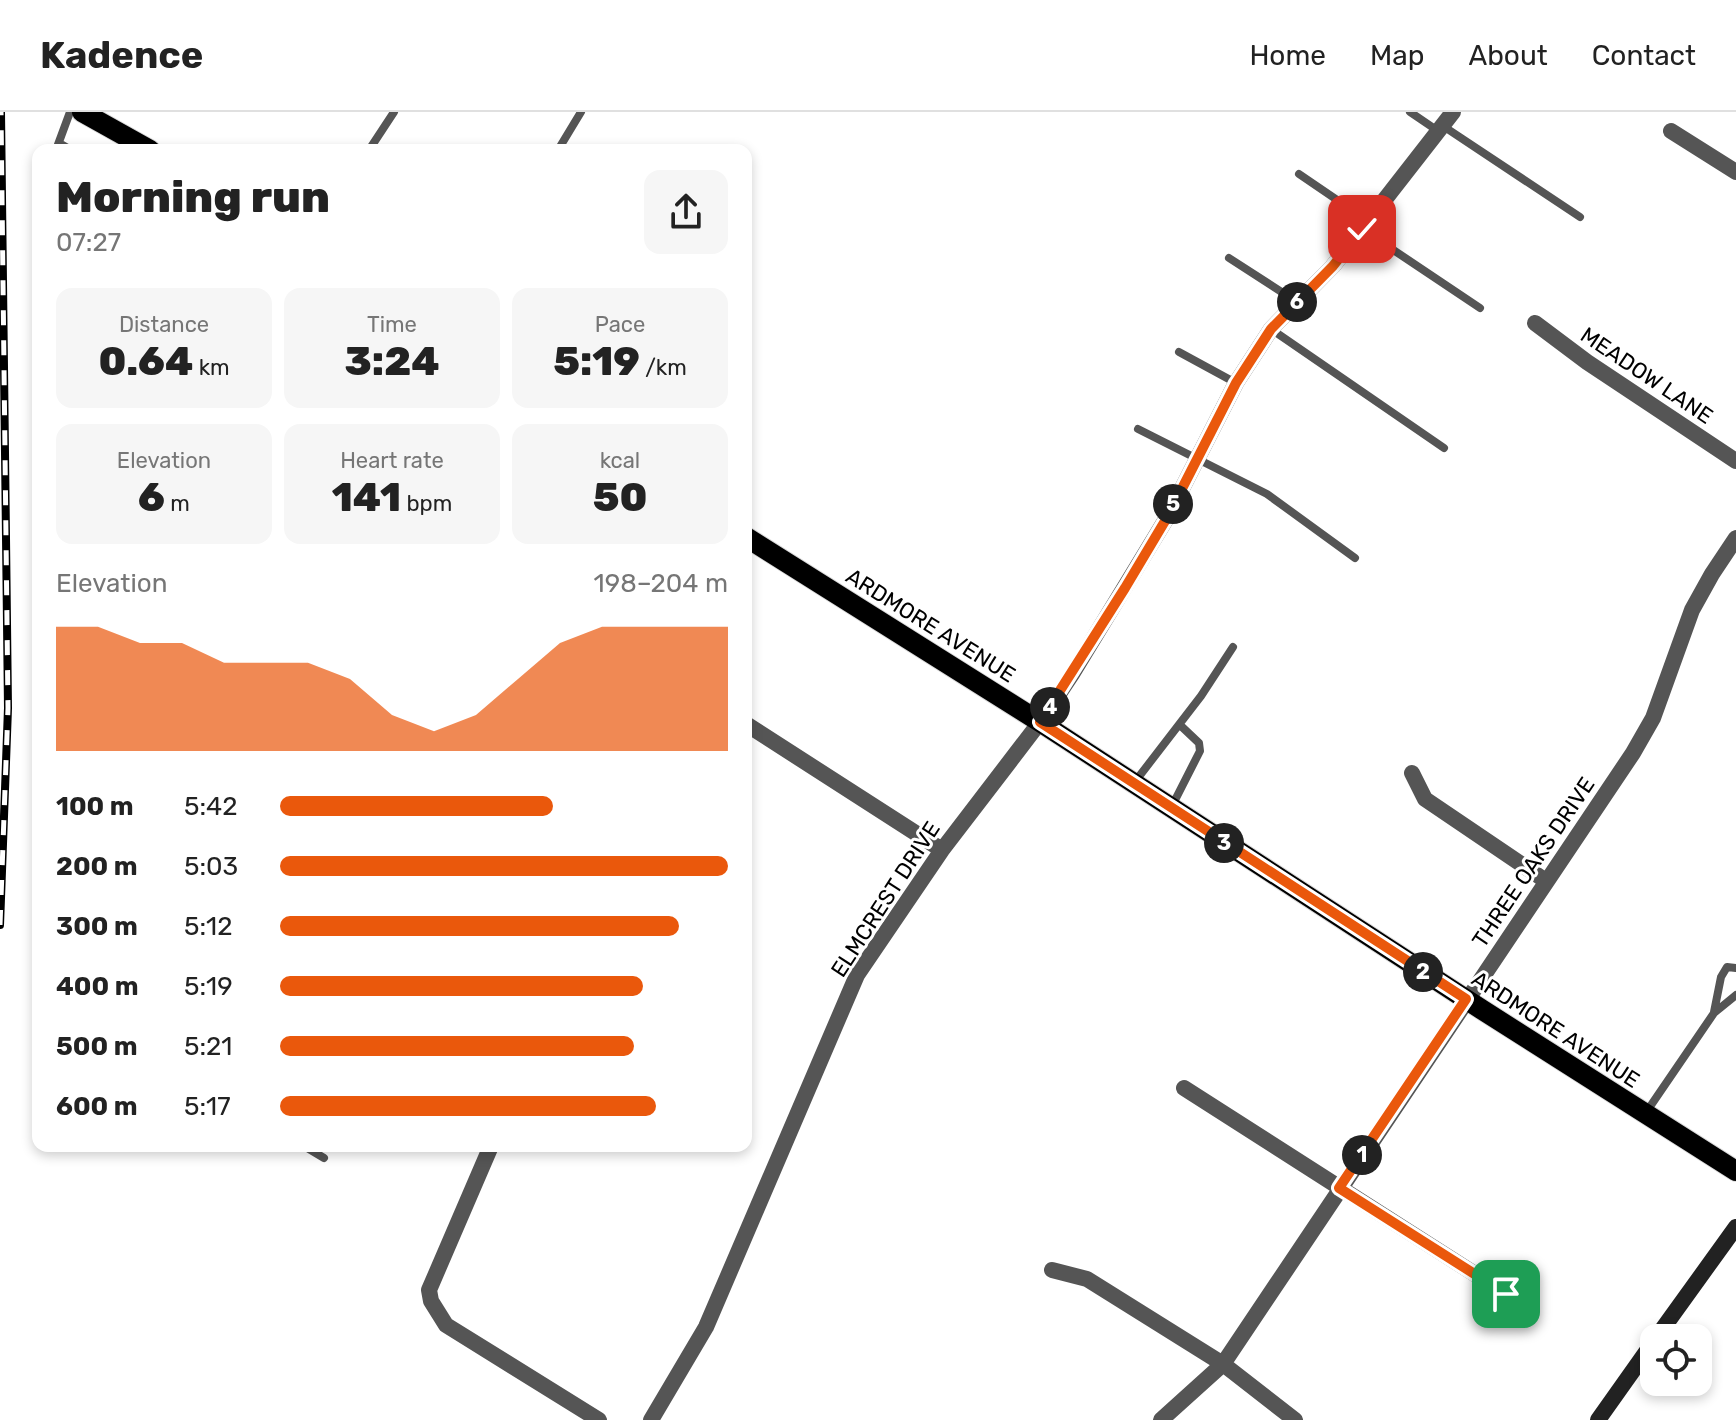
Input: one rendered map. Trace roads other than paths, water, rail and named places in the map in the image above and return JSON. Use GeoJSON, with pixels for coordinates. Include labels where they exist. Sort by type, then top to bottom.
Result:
{"type":"FeatureCollection","features":[{"type":"Feature","properties":{"kind":"main road"},"geometry":{"type":"LineString","coordinates":[[82,112],[139,144]]}},
{"type":"Feature","properties":{"kind":"main road","name":"ARDMORE AVENUE"},"geometry":{"type":"LineString","coordinates":[[752,541],[1040,722],[1736,1171]]}},
{"type":"Feature","properties":{"kind":"street","name":"ELMCREST DRIVE"},"geometry":{"type":"LineString","coordinates":[[651,1420],[706,1327],[857,975],[942,850],[1040,722],[1168,516],[1236,383],[1271,329],[1333,266],[1445,123]]}},
{"type":"Feature","properties":{"kind":"street"},"geometry":{"type":"LineString","coordinates":[[1671,131],[1736,172]]}},
{"type":"Feature","properties":{"kind":"street","name":"MEADOW LANE"},"geometry":{"type":"LineString","coordinates":[[1535,323],[1587,362],[1736,461]]}},
{"type":"Feature","properties":{"kind":"street","name":"THREE OAKS DRIVE"},"geometry":{"type":"LineString","coordinates":[[1161,1420],[1223,1364],[1640,741],[1653,718],[1692,610],[1736,538]]}},
{"type":"Feature","properties":{"kind":"street"},"geometry":{"type":"LineString","coordinates":[[752,728],[942,850]]}},
{"type":"Feature","properties":{"kind":"street"},"geometry":{"type":"LineString","coordinates":[[1412,773],[1425,799],[1546,881]]}},
{"type":"Feature","properties":{"kind":"street"},"geometry":{"type":"LineString","coordinates":[[1184,1088],[1506,1294]]}},
{"type":"Feature","properties":{"kind":"street"},"geometry":{"type":"LineString","coordinates":[[488,1152],[429,1290],[431,1301],[446,1325],[599,1420]]}},
{"type":"Feature","properties":{"kind":"street"},"geometry":{"type":"LineString","coordinates":[[1666,1324],[1736,1227]]}},
{"type":"Feature","properties":{"kind":"street"},"geometry":{"type":"LineString","coordinates":[[1052,1270],[1087,1279],[1223,1364],[1295,1420]]}},
{"type":"Feature","properties":{"kind":"street"},"geometry":{"type":"LineString","coordinates":[[1598,1420],[1640,1361]]}},
{"type":"Feature","properties":{"kind":"lane"},"geometry":{"type":"LineString","coordinates":[[59,144],[70,112]]}},
{"type":"Feature","properties":{"kind":"lane"},"geometry":{"type":"LineString","coordinates":[[373,144],[394,112]]}},
{"type":"Feature","properties":{"kind":"lane"},"geometry":{"type":"LineString","coordinates":[[562,144],[581,112]]}},
{"type":"Feature","properties":{"kind":"lane"},"geometry":{"type":"LineString","coordinates":[[1410,112],[1445,123],[1580,217]]}},
{"type":"Feature","properties":{"kind":"lane"},"geometry":{"type":"LineString","coordinates":[[1299,174],[1480,308]]}},
{"type":"Feature","properties":{"kind":"lane"},"geometry":{"type":"LineString","coordinates":[[1229,258],[1297,302]]}},
{"type":"Feature","properties":{"kind":"lane"},"geometry":{"type":"LineString","coordinates":[[1271,329],[1444,448]]}},
{"type":"Feature","properties":{"kind":"lane"},"geometry":{"type":"LineString","coordinates":[[1179,352],[1236,383]]}},
{"type":"Feature","properties":{"kind":"lane"},"geometry":{"type":"LineString","coordinates":[[1138,429],[1267,494],[1355,558]]}},
{"type":"Feature","properties":{"kind":"lane"},"geometry":{"type":"LineString","coordinates":[[1134,784],[1180,725],[1233,647]]}},
{"type":"Feature","properties":{"kind":"lane"},"geometry":{"type":"LineString","coordinates":[[1171,809],[1200,751],[1199,743],[1180,725]]}},
{"type":"Feature","properties":{"kind":"lane"},"geometry":{"type":"LineString","coordinates":[[1714,1013],[1721,977],[1727,967],[1736,968]]}},
{"type":"Feature","properties":{"kind":"lane"},"geometry":{"type":"LineString","coordinates":[[1644,1114],[1714,1013],[1736,995]]}},
{"type":"Feature","properties":{"kind":"lane"},"geometry":{"type":"LineString","coordinates":[[314,1152],[324,1158]]}},
{"type":"Feature","properties":{"kind":"railway"},"geometry":{"type":"LineString","coordinates":[[0,925],[8,708],[1,112]]}}]}
